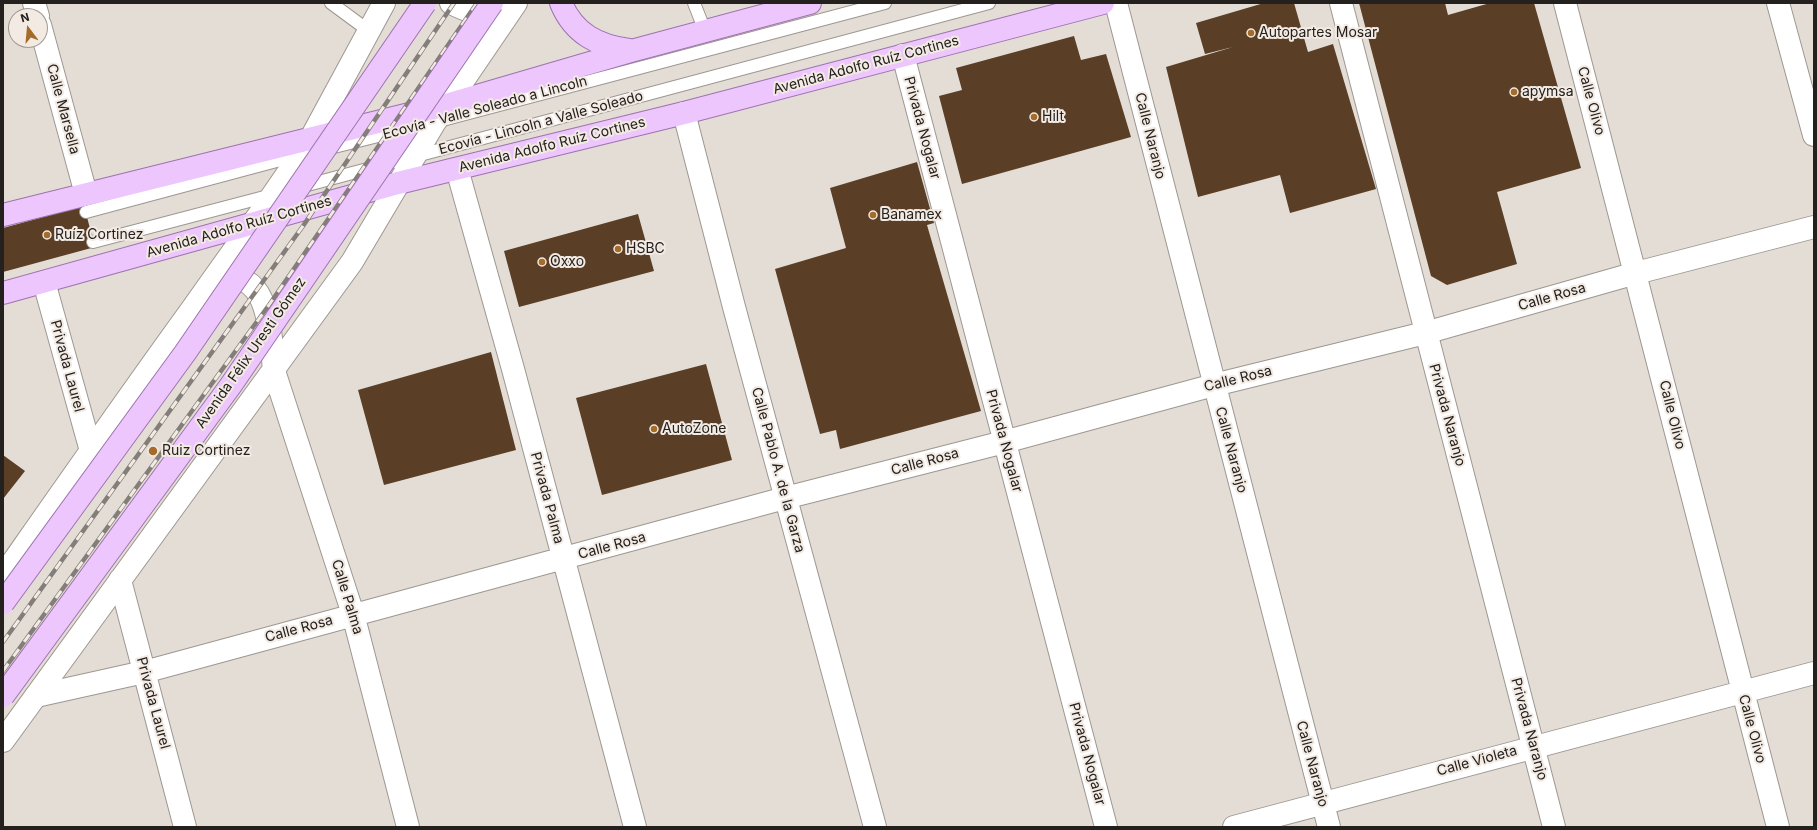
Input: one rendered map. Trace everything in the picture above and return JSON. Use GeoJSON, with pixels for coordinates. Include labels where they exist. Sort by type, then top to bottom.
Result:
{"type":"FeatureCollection","features":[{"type":"Feature","properties":{"kind":"main road"},"geometry":{"type":"LineString","coordinates":[[3,604],[189,347],[425,3]]}},
{"type":"Feature","properties":{"kind":"main road"},"geometry":{"type":"LineString","coordinates":[[561,3],[565,12],[577,28],[592,40],[611,48],[631,51]]}},
{"type":"Feature","properties":{"kind":"main road"},"geometry":{"type":"LineString","coordinates":[[3,215],[86,203],[440,113],[631,51],[810,3]]}},
{"type":"Feature","properties":{"kind":"main road","name":"Avenida Adolfo Ruíz Cortines"},"geometry":{"type":"LineString","coordinates":[[3,293],[398,183],[684,113],[1103,3]]}},
{"type":"Feature","properties":{"kind":"main road","name":"Avenida Félix Uresti Gómez"},"geometry":{"type":"LineString","coordinates":[[3,696],[506,6]]}},
{"type":"Feature","properties":{"kind":"street"},"geometry":{"type":"LineString","coordinates":[[3,576],[90,451],[254,223],[306,146],[384,3]]}},
{"type":"Feature","properties":{"kind":"street"},"geometry":{"type":"LineString","coordinates":[[451,3],[470,12],[490,15],[506,6]]}},
{"type":"Feature","properties":{"kind":"street","name":"Calle Naranjo"},"geometry":{"type":"LineString","coordinates":[[1116,3],[1329,827]]}},
{"type":"Feature","properties":{"kind":"street","name":"Privada Naranjo"},"geometry":{"type":"LineString","coordinates":[[1340,3],[1554,827]]}},
{"type":"Feature","properties":{"kind":"street","name":"Calle Olivo"},"geometry":{"type":"LineString","coordinates":[[1565,3],[1778,827]]}},
{"type":"Feature","properties":{"kind":"street"},"geometry":{"type":"LineString","coordinates":[[1778,3],[1814,135]]}},
{"type":"Feature","properties":{"kind":"street"},"geometry":{"type":"LineString","coordinates":[[3,741],[352,262],[440,113],[506,6]]}},
{"type":"Feature","properties":{"kind":"street","name":"Calle Marsella"},"geometry":{"type":"LineString","coordinates":[[46,48],[86,203]]}},
{"type":"Feature","properties":{"kind":"street","name":"Privada Nogalar"},"geometry":{"type":"LineString","coordinates":[[903,55],[1106,827]]}},
{"type":"Feature","properties":{"kind":"street","name":"Calle Pablo A. de la Garza"},"geometry":{"type":"LineString","coordinates":[[684,113],[874,827]]}},
{"type":"Feature","properties":{"kind":"street","name":"Privada Palma"},"geometry":{"type":"LineString","coordinates":[[458,169],[635,827]]}},
{"type":"Feature","properties":{"kind":"street","name":"Calle Rosa"},"geometry":{"type":"LineString","coordinates":[[36,696],[144,672],[353,614],[563,559],[786,498],[1004,442],[1214,385],[1425,333],[1636,273],[1814,227]]}},
{"type":"Feature","properties":{"kind":"street","name":"Calle Palma"},"geometry":{"type":"LineString","coordinates":[[208,286],[222,280],[233,278],[244,281],[257,288],[262,300],[268,320],[274,371],[353,614],[408,827]]}},
{"type":"Feature","properties":{"kind":"street","name":"Privada Laurel"},"geometry":{"type":"LineString","coordinates":[[44,282],[90,451]]}},
{"type":"Feature","properties":{"kind":"street","name":"Privada Laurel"},"geometry":{"type":"LineString","coordinates":[[120,580],[185,827]]}},
{"type":"Feature","properties":{"kind":"street","name":"Calle Violeta"},"geometry":{"type":"LineString","coordinates":[[1234,827],[1534,746],[1814,673]]}},
{"type":"Feature","properties":{"kind":"lane"},"geometry":{"type":"LineString","coordinates":[[331,3],[369,31]]}},
{"type":"Feature","properties":{"kind":"lane"},"geometry":{"type":"LineString","coordinates":[[694,3],[705,31]]}},
{"type":"Feature","properties":{"kind":"lane","name":"Ecovía - Valle Soleado a Lincoln"},"geometry":{"type":"LineString","coordinates":[[440,113],[884,3]]}},
{"type":"Feature","properties":{"kind":"lane","name":"Ecovía - Lincoln a Valle Soleado"},"geometry":{"type":"LineString","coordinates":[[94,242],[989,3]]}},
{"type":"Feature","properties":{"kind":"building"},"geometry":{"type":"Polygon","coordinates":[[[1264,3],[1294,3],[1308,52],[1333,44],[1376,189],[1290,213],[1280,175],[1198,197],[1166,67],[1233,47],[1205,54],[1196,23],[1264,3]]]}},
{"type":"Feature","properties":{"kind":"building"},"geometry":{"type":"Polygon","coordinates":[[[1359,3],[1445,3],[1448,15],[1490,3],[1534,3],[1581,168],[1497,192],[1517,264],[1447,285],[1431,276],[1359,3]]]}},
{"type":"Feature","properties":{"kind":"building","name":"Hilt"},"geometry":{"type":"Polygon","coordinates":[[[1074,36],[1081,60],[1106,54],[1131,137],[962,184],[939,96],[962,90],[956,68],[1074,36]]]}},
{"type":"Feature","properties":{"kind":"building"},"geometry":{"type":"Polygon","coordinates":[[[917,162],[934,223],[927,225],[981,411],[840,449],[836,430],[820,434],[775,269],[846,248],[830,188],[917,162]]]}},
{"type":"Feature","properties":{"kind":"building","name":"Ruíz Cortinez"},"geometry":{"type":"Polygon","coordinates":[[[84,206],[95,247],[3,272],[3,228],[84,206]]]}},
{"type":"Feature","properties":{"kind":"building"},"geometry":{"type":"Polygon","coordinates":[[[638,214],[654,271],[519,307],[504,251],[638,214]]]}},
{"type":"Feature","properties":{"kind":"building"},"geometry":{"type":"Polygon","coordinates":[[[491,352],[516,450],[384,485],[358,390],[491,352]]]}},
{"type":"Feature","properties":{"kind":"building","name":"AutoZone"},"geometry":{"type":"Polygon","coordinates":[[[706,364],[732,460],[602,495],[576,398],[706,364]]]}},
{"type":"Feature","properties":{"kind":"building"},"geometry":{"type":"Polygon","coordinates":[[[3,455],[25,471],[3,499],[3,455]]]}},
{"type":"Feature","properties":{"kind":"railway"},"geometry":{"type":"LineString","coordinates":[[3,642],[303,226],[454,3]]}},
{"type":"Feature","properties":{"kind":"railway"},"geometry":{"type":"LineString","coordinates":[[3,671],[269,305],[477,3]]}},
{"type":"Feature","properties":{"kind":"place","name":"Autopartes Mosar"},"geometry":{"type":"Point","coordinates":[1251,33]}},
{"type":"Feature","properties":{"kind":"place","name":"apymsa"},"geometry":{"type":"Point","coordinates":[1514,92]}},
{"type":"Feature","properties":{"kind":"place","name":"Hilt"},"geometry":{"type":"Point","coordinates":[1034,117]}},
{"type":"Feature","properties":{"kind":"place","name":"Banamex"},"geometry":{"type":"Point","coordinates":[873,215]}},
{"type":"Feature","properties":{"kind":"place","name":"Ruíz Cortinez"},"geometry":{"type":"Point","coordinates":[47,235]}},
{"type":"Feature","properties":{"kind":"place","name":"HSBC"},"geometry":{"type":"Point","coordinates":[618,249]}},
{"type":"Feature","properties":{"kind":"place","name":"Oxxo"},"geometry":{"type":"Point","coordinates":[542,262]}},
{"type":"Feature","properties":{"kind":"place","name":"AutoZone"},"geometry":{"type":"Point","coordinates":[654,429]}},
{"type":"Feature","properties":{"kind":"place","name":"Ruiz Cortinez"},"geometry":{"type":"Point","coordinates":[153,451]}}]}
